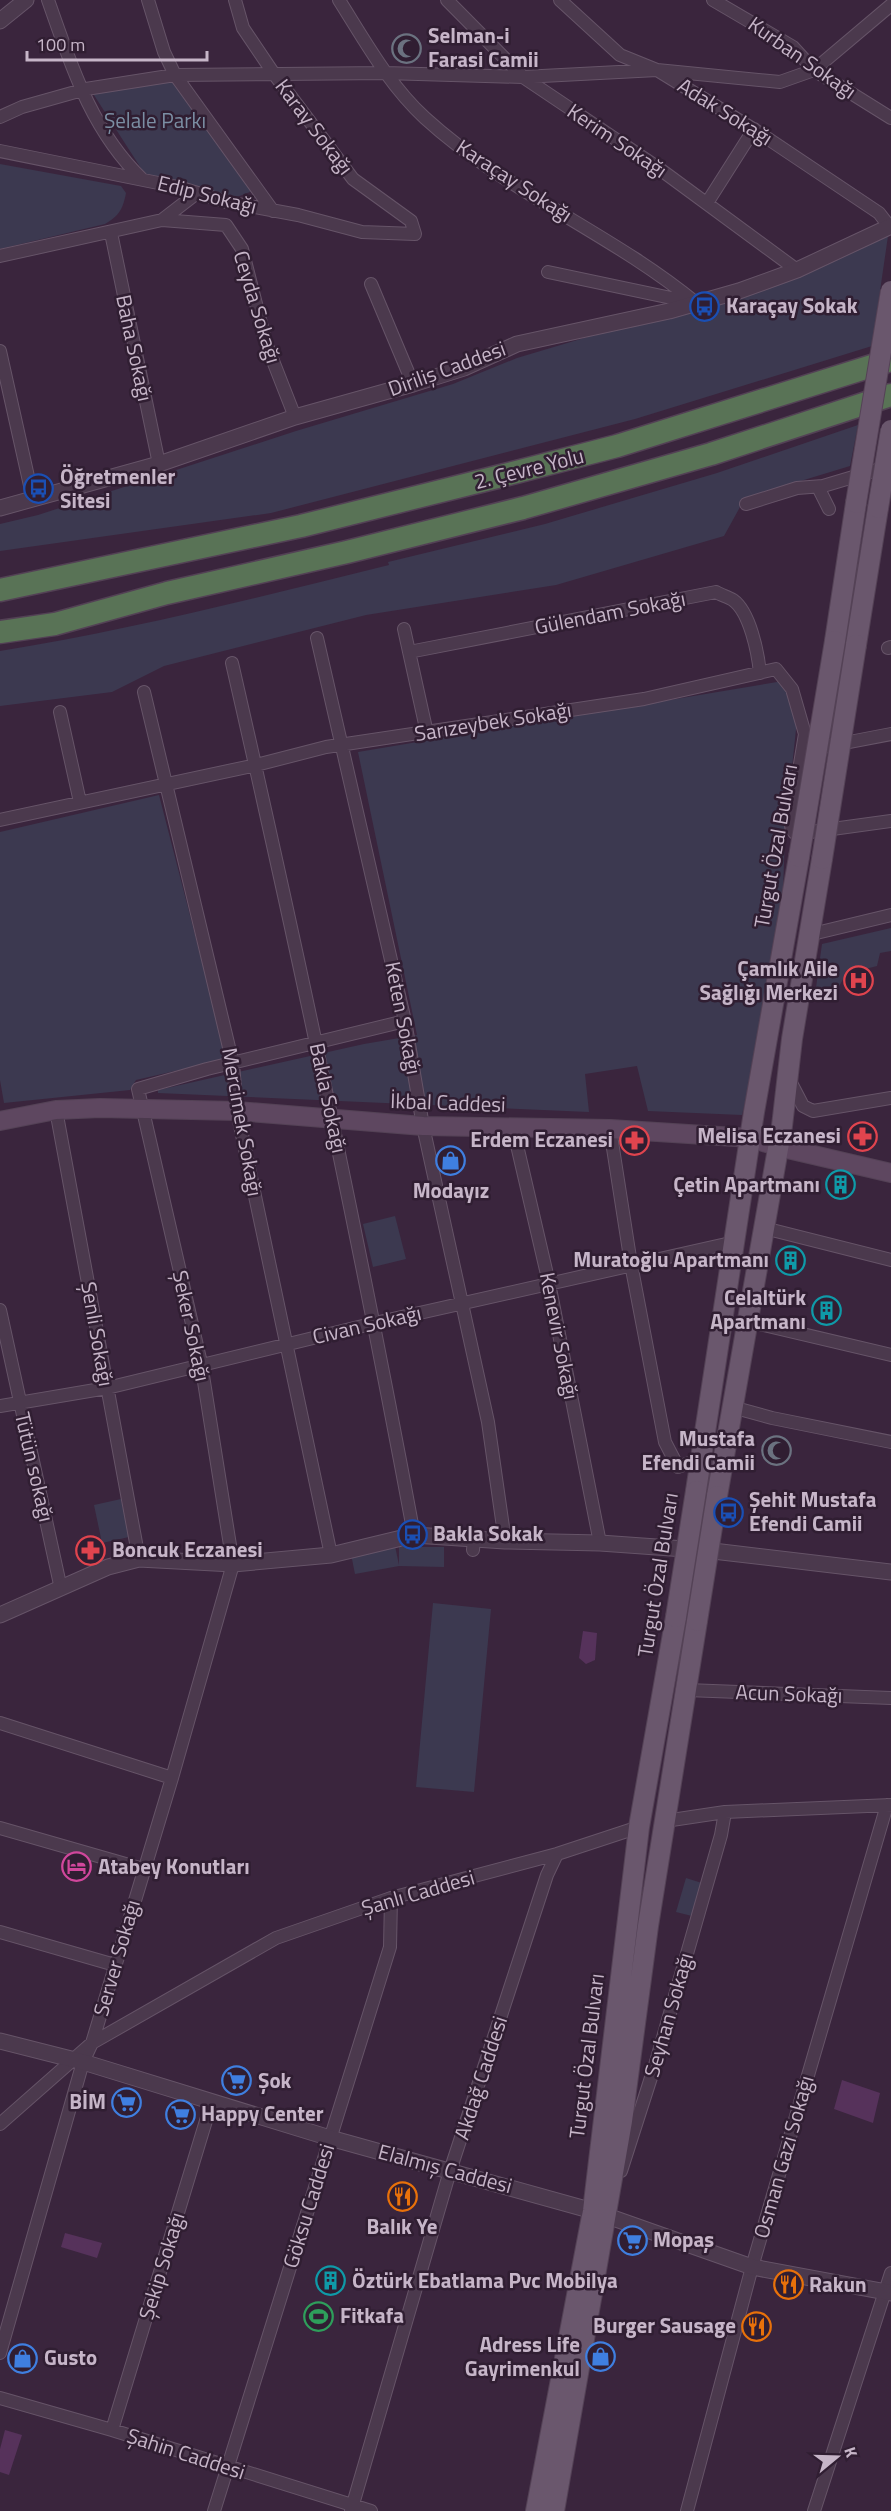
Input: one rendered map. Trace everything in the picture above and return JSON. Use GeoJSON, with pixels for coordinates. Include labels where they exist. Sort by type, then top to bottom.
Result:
{"type":"FeatureCollection","features":[{"type":"Feature","properties":{"kind":"highway","name":"2. Çevre Yolu"},"geometry":{"type":"LineString","coordinates":[[161,556],[300,526],[616,446],[891,360]]}},
{"type":"Feature","properties":{"kind":"highway","name":"2. Çevre Yolu"},"geometry":{"type":"LineString","coordinates":[[167,592],[347,552],[523,508],[711,454],[891,395]]}},
{"type":"Feature","properties":{"kind":"highway"},"geometry":{"type":"LineString","coordinates":[[0,578],[161,556]]}},
{"type":"Feature","properties":{"kind":"highway"},"geometry":{"type":"LineString","coordinates":[[0,590],[161,556]]}},
{"type":"Feature","properties":{"kind":"highway"},"geometry":{"type":"LineString","coordinates":[[0,619],[167,592]]}},
{"type":"Feature","properties":{"kind":"highway"},"geometry":{"type":"LineString","coordinates":[[0,632],[55,624],[167,592]]}},
{"type":"Feature","properties":{"kind":"main road","name":"Turgut Özal Bulvarı"},"geometry":{"type":"LineString","coordinates":[[536,2511],[600,2213],[639,1827],[676,1617],[751,1138],[835,641],[891,291]]}},
{"type":"Feature","properties":{"kind":"main road","name":"Turgut Özal Bulvarı"},"geometry":{"type":"LineString","coordinates":[[554,2511],[600,2213],[717,1496],[779,1146],[808,935],[891,430]]}},
{"type":"Feature","properties":{"kind":"main road","name":"İkbal Caddesi"},"geometry":{"type":"LineString","coordinates":[[0,1121],[56,1110],[141,1109],[237,1111],[423,1126],[610,1129],[751,1138],[891,1173]]}},
{"type":"Feature","properties":{"kind":"street"},"geometry":{"type":"LineString","coordinates":[[0,21],[26,0]]}},
{"type":"Feature","properties":{"kind":"street"},"geometry":{"type":"LineString","coordinates":[[48,0],[80,90],[122,160],[142,179]]}},
{"type":"Feature","properties":{"kind":"street"},"geometry":{"type":"LineString","coordinates":[[148,0],[164,52],[175,75],[273,211]]}},
{"type":"Feature","properties":{"kind":"street","name":"Karay Sokağı"},"geometry":{"type":"LineString","coordinates":[[235,0],[243,28],[274,74],[353,179],[411,221],[415,234]]}},
{"type":"Feature","properties":{"kind":"street","name":"Karaçay Sokağı"},"geometry":{"type":"LineString","coordinates":[[339,0],[385,73],[423,117],[475,160],[666,279],[696,303]]}},
{"type":"Feature","properties":{"kind":"street","name":"Kerim Sokağı"},"geometry":{"type":"LineString","coordinates":[[447,0],[523,77],[657,167],[797,270]]}},
{"type":"Feature","properties":{"kind":"street","name":"Adak Sokağı"},"geometry":{"type":"LineString","coordinates":[[560,0],[620,55],[657,70],[754,129],[879,213],[890,226]]}},
{"type":"Feature","properties":{"kind":"street","name":"Kurban Sokağı"},"geometry":{"type":"LineString","coordinates":[[713,0],[793,47],[814,70],[891,118]]}},
{"type":"Feature","properties":{"kind":"street"},"geometry":{"type":"LineString","coordinates":[[0,117],[22,107],[80,90],[175,75],[385,73],[523,77],[657,70],[780,82],[814,70],[891,5]]}},
{"type":"Feature","properties":{"kind":"street"},"geometry":{"type":"LineString","coordinates":[[707,203],[754,129]]}},
{"type":"Feature","properties":{"kind":"street","name":"Edip Sokağı"},"geometry":{"type":"LineString","coordinates":[[0,151],[142,179],[227,202],[362,232],[415,234]]}},
{"type":"Feature","properties":{"kind":"street"},"geometry":{"type":"LineString","coordinates":[[0,256],[162,220],[197,193]]}},
{"type":"Feature","properties":{"kind":"street","name":"Ceyda Sokağı"},"geometry":{"type":"LineString","coordinates":[[162,220],[226,225],[242,249],[266,344],[295,417]]}},
{"type":"Feature","properties":{"kind":"street","name":"Diriliş Caddesi"},"geometry":{"type":"LineString","coordinates":[[0,508],[159,464],[295,417],[464,368],[517,344],[696,303],[797,270],[890,226]]}},
{"type":"Feature","properties":{"kind":"street","name":"Baha Sokağı"},"geometry":{"type":"LineString","coordinates":[[111,233],[159,464]]}},
{"type":"Feature","properties":{"kind":"street"},"geometry":{"type":"LineString","coordinates":[[548,272],[696,303]]}},
{"type":"Feature","properties":{"kind":"street"},"geometry":{"type":"LineString","coordinates":[[371,284],[413,384]]}},
{"type":"Feature","properties":{"kind":"street"},"geometry":{"type":"LineString","coordinates":[[0,351],[33,499]]}},
{"type":"Feature","properties":{"kind":"street"},"geometry":{"type":"LineString","coordinates":[[746,504],[797,488],[823,486],[891,465]]}},
{"type":"Feature","properties":{"kind":"street"},"geometry":{"type":"LineString","coordinates":[[823,486],[819,489],[829,509]]}},
{"type":"Feature","properties":{"kind":"street","name":"Gülendam Sokağı"},"geometry":{"type":"LineString","coordinates":[[409,652],[716,592],[735,601],[744,615],[757,648],[760,673]]}},
{"type":"Feature","properties":{"kind":"street"},"geometry":{"type":"LineString","coordinates":[[404,629],[427,733]]}},
{"type":"Feature","properties":{"kind":"street","name":"Keten Sokağı"},"geometry":{"type":"LineString","coordinates":[[317,639],[405,1021],[423,1126],[488,1422],[505,1541]]}},
{"type":"Feature","properties":{"kind":"street","name":"Bakla Sokağı"},"geometry":{"type":"LineString","coordinates":[[232,663],[316,1042],[375,1323],[414,1535]]}},
{"type":"Feature","properties":{"kind":"street","name":"Sarızeybek Sokağı"},"geometry":{"type":"LineString","coordinates":[[0,820],[342,744],[644,699],[776,669],[792,690],[805,734],[791,828],[796,834],[891,821]]}},
{"type":"Feature","properties":{"kind":"street","name":"Mercimek Sokağı"},"geometry":{"type":"LineString","coordinates":[[144,692],[233,1064],[237,1111],[331,1555]]}},
{"type":"Feature","properties":{"kind":"street"},"geometry":{"type":"LineString","coordinates":[[60,712],[80,802]]}},
{"type":"Feature","properties":{"kind":"street"},"geometry":{"type":"LineString","coordinates":[[803,751],[891,734]]}},
{"type":"Feature","properties":{"kind":"street"},"geometry":{"type":"LineString","coordinates":[[808,935],[891,915]]}},
{"type":"Feature","properties":{"kind":"street"},"geometry":{"type":"LineString","coordinates":[[233,1064],[405,1021]]}},
{"type":"Feature","properties":{"kind":"street","name":"Şeker Sokağı"},"geometry":{"type":"LineString","coordinates":[[233,1064],[138,1089],[201,1364],[233,1564]]}},
{"type":"Feature","properties":{"kind":"street"},"geometry":{"type":"LineString","coordinates":[[788,1077],[803,1106],[813,1111],[891,1098]]}},
{"type":"Feature","properties":{"kind":"street","name":"Şenli Sokağı"},"geometry":{"type":"LineString","coordinates":[[56,1110],[139,1559]]}},
{"type":"Feature","properties":{"kind":"street","name":"Kenevir Sokağı"},"geometry":{"type":"LineString","coordinates":[[513,1128],[549,1283],[600,1543]]}},
{"type":"Feature","properties":{"kind":"street"},"geometry":{"type":"LineString","coordinates":[[610,1129],[665,1442],[678,1467],[700,1459]]}},
{"type":"Feature","properties":{"kind":"street"},"geometry":{"type":"LineString","coordinates":[[764,1228],[891,1260]]}},
{"type":"Feature","properties":{"kind":"street","name":"Civan Sokağı"},"geometry":{"type":"LineString","coordinates":[[0,1407],[107,1388],[375,1323],[735,1242]]}},
{"type":"Feature","properties":{"kind":"street","name":"Tütün sokağı"},"geometry":{"type":"LineString","coordinates":[[0,1310],[61,1589]]}},
{"type":"Feature","properties":{"kind":"street"},"geometry":{"type":"LineString","coordinates":[[747,1321],[891,1355]]}},
{"type":"Feature","properties":{"kind":"street"},"geometry":{"type":"LineString","coordinates":[[732,1407],[772,1419],[891,1442]]}},
{"type":"Feature","properties":{"kind":"street"},"geometry":{"type":"LineString","coordinates":[[0,1615],[108,1566],[139,1559],[233,1564],[331,1555],[414,1535],[473,1544],[505,1541],[600,1543],[713,1551],[891,1572]]}},
{"type":"Feature","properties":{"kind":"street","name":"Server Sokağı"},"geometry":{"type":"LineString","coordinates":[[92,2043],[172,1778],[233,1564]]}},
{"type":"Feature","properties":{"kind":"street","name":"Acun Sokağı"},"geometry":{"type":"LineString","coordinates":[[687,1690],[891,1698]]}},
{"type":"Feature","properties":{"kind":"street"},"geometry":{"type":"LineString","coordinates":[[0,1723],[172,1778]]}},
{"type":"Feature","properties":{"kind":"street","name":"Şanlı Caddesi"},"geometry":{"type":"LineString","coordinates":[[0,2124],[78,2061],[92,2043],[276,1938],[391,1898],[556,1854],[665,1821],[725,1812],[889,1805]]}},
{"type":"Feature","properties":{"kind":"street","name":"Osman Gazi Sokağı"},"geometry":{"type":"LineString","coordinates":[[687,2511],[752,2268],[889,1805]]}},
{"type":"Feature","properties":{"kind":"street","name":"Seyhan Sokağı"},"geometry":{"type":"LineString","coordinates":[[600,2213],[656,2062],[721,1835],[725,1812]]}},
{"type":"Feature","properties":{"kind":"street"},"geometry":{"type":"LineString","coordinates":[[0,1828],[143,1869]]}},
{"type":"Feature","properties":{"kind":"street","name":"Akdağ Caddesi"},"geometry":{"type":"LineString","coordinates":[[352,2508],[450,2171],[547,1875],[556,1854]]}},
{"type":"Feature","properties":{"kind":"street","name":"Göksu Caddesi"},"geometry":{"type":"LineString","coordinates":[[214,2511],[390,1947],[391,1898]]}},
{"type":"Feature","properties":{"kind":"street"},"geometry":{"type":"LineString","coordinates":[[0,1932],[115,1965]]}},
{"type":"Feature","properties":{"kind":"street","name":"Elalmış Caddesi"},"geometry":{"type":"LineString","coordinates":[[0,2041],[78,2061],[330,2138],[600,2213],[752,2268],[888,2292]]}},
{"type":"Feature","properties":{"kind":"street"},"geometry":{"type":"LineString","coordinates":[[0,2352],[78,2061]]}},
{"type":"Feature","properties":{"kind":"street","name":"Şekip Sokağı"},"geometry":{"type":"LineString","coordinates":[[112,2430],[212,2101]]}},
{"type":"Feature","properties":{"kind":"street"},"geometry":{"type":"LineString","coordinates":[[814,2511],[888,2292],[891,2273]]}},
{"type":"Feature","properties":{"kind":"street","name":"Şahin Caddesi"},"geometry":{"type":"LineString","coordinates":[[0,2398],[112,2430],[352,2508],[371,2511]]}},
{"type":"Feature","properties":{"kind":"green space","name":"Şelale Parkı"},"geometry":{"type":"Polygon","coordinates":[[[172,77],[204,126],[255,190],[237,197],[146,176],[92,92],[172,77]]]}},
{"type":"Feature","properties":{"kind":"green space"},"geometry":{"type":"Polygon","coordinates":[[[0,164],[121,186],[126,193],[120,212],[105,224],[0,249],[0,164]]]}},
{"type":"Feature","properties":{"kind":"green space"},"geometry":{"type":"Polygon","coordinates":[[[888,236],[872,346],[635,419],[271,513],[0,551],[0,524],[38,515],[296,431],[453,384],[517,358],[698,304],[888,236]]]}},
{"type":"Feature","properties":{"kind":"green space"},"geometry":{"type":"Polygon","coordinates":[[[858,425],[850,466],[745,498],[724,536],[556,585],[366,615],[164,666],[112,692],[0,706],[0,651],[195,612],[545,524],[717,473],[858,425]]]}},
{"type":"Feature","properties":{"kind":"green space"},"geometry":{"type":"Polygon","coordinates":[[[783,681],[797,720],[785,834],[781,948],[742,1115],[648,1111],[637,1066],[585,1074],[589,1112],[158,1093],[158,1090],[364,1044],[417,1035],[358,752],[783,681]]]}},
{"type":"Feature","properties":{"kind":"green space"},"geometry":{"type":"Polygon","coordinates":[[[159,795],[227,1059],[136,1080],[130,1090],[4,1103],[0,1080],[0,832],[159,795]]]}},
{"type":"Feature","properties":{"kind":"green space"},"geometry":{"type":"Polygon","coordinates":[[[891,928],[891,951],[880,953],[877,966],[846,974],[837,990],[815,995],[822,944],[891,928]]]}},
{"type":"Feature","properties":{"kind":"green space"},"geometry":{"type":"Polygon","coordinates":[[[395,1216],[406,1259],[373,1267],[363,1224],[395,1216]]]}},
{"type":"Feature","properties":{"kind":"green space"},"geometry":{"type":"Polygon","coordinates":[[[121,1499],[129,1537],[102,1543],[94,1505],[121,1499]]]}},
{"type":"Feature","properties":{"kind":"green space"},"geometry":{"type":"Polygon","coordinates":[[[395,1546],[399,1565],[399,1547],[444,1547],[444,1567],[399,1566],[355,1574],[351,1554],[395,1546]]]}},
{"type":"Feature","properties":{"kind":"green space"},"geometry":{"type":"Polygon","coordinates":[[[433,1603],[491,1609],[474,1792],[416,1787],[433,1603]]]}},
{"type":"Feature","properties":{"kind":"green space"},"geometry":{"type":"Polygon","coordinates":[[[686,1878],[705,1884],[696,1917],[676,1912],[686,1878]]]}},
{"type":"Feature","properties":{"kind":"shaded area"},"geometry":{"type":"Polygon","coordinates":[[[583,1631],[597,1633],[595,1660],[586,1664],[579,1658],[583,1631]]]}},
{"type":"Feature","properties":{"kind":"shaded area"},"geometry":{"type":"Polygon","coordinates":[[[842,2080],[880,2093],[873,2123],[834,2109],[842,2080]]]}},
{"type":"Feature","properties":{"kind":"shaded area"},"geometry":{"type":"Polygon","coordinates":[[[65,2233],[102,2243],[97,2258],[61,2247],[65,2233]]]}},
{"type":"Feature","properties":{"kind":"shaded area"},"geometry":{"type":"Polygon","coordinates":[[[5,2430],[22,2435],[9,2475],[0,2472],[0,2449],[5,2430]]]}},
{"type":"Feature","properties":{"kind":"place","name":"Selman-i Farasi Camii"},"geometry":{"type":"Point","coordinates":[407,48]}},
{"type":"Feature","properties":{"kind":"place","name":"Karaçay Sokak"},"geometry":{"type":"Point","coordinates":[705,306]}},
{"type":"Feature","properties":{"kind":"place","name":"Öğretmenler Sitesi"},"geometry":{"type":"Point","coordinates":[39,489]}},
{"type":"Feature","properties":{"kind":"place","name":"Çamlık Aile Sağlığı Merkezi"},"geometry":{"type":"Point","coordinates":[859,981]}},
{"type":"Feature","properties":{"kind":"place","name":"Melisa Eczanesi"},"geometry":{"type":"Point","coordinates":[862,1136]}},
{"type":"Feature","properties":{"kind":"place","name":"Erdem Eczanesi"},"geometry":{"type":"Point","coordinates":[634,1140]}},
{"type":"Feature","properties":{"kind":"place","name":"Modayız"},"geometry":{"type":"Point","coordinates":[451,1160]}},
{"type":"Feature","properties":{"kind":"place","name":"Çetin Apartmanı"},"geometry":{"type":"Point","coordinates":[841,1185]}},
{"type":"Feature","properties":{"kind":"place","name":"Muratoğlu Apartmanı"},"geometry":{"type":"Point","coordinates":[790,1260]}},
{"type":"Feature","properties":{"kind":"place","name":"Celaltürk Apartmanı"},"geometry":{"type":"Point","coordinates":[827,1310]}},
{"type":"Feature","properties":{"kind":"place","name":"Mustafa Efendi Camii"},"geometry":{"type":"Point","coordinates":[776,1451]}},
{"type":"Feature","properties":{"kind":"place","name":"Şehit Mustafa Efendi Camii"},"geometry":{"type":"Point","coordinates":[728,1512]}},
{"type":"Feature","properties":{"kind":"place","name":"Bakla Sokak"},"geometry":{"type":"Point","coordinates":[412,1534]}},
{"type":"Feature","properties":{"kind":"place","name":"Boncuk Eczanesi"},"geometry":{"type":"Point","coordinates":[91,1550]}},
{"type":"Feature","properties":{"kind":"place","name":"Atabey Konutları"},"geometry":{"type":"Point","coordinates":[77,1867]}},
{"type":"Feature","properties":{"kind":"place","name":"Şok"},"geometry":{"type":"Point","coordinates":[237,2081]}},
{"type":"Feature","properties":{"kind":"place","name":"BİM"},"geometry":{"type":"Point","coordinates":[127,2102]}},
{"type":"Feature","properties":{"kind":"place","name":"Happy Center"},"geometry":{"type":"Point","coordinates":[180,2114]}},
{"type":"Feature","properties":{"kind":"place","name":"Balık Ye"},"geometry":{"type":"Point","coordinates":[402,2196]}},
{"type":"Feature","properties":{"kind":"place","name":"Mopaş"},"geometry":{"type":"Point","coordinates":[632,2240]}},
{"type":"Feature","properties":{"kind":"place","name":"Öztürk Ebatlama Pvc Mobilya"},"geometry":{"type":"Point","coordinates":[331,2281]}},
{"type":"Feature","properties":{"kind":"place","name":"Rakun"},"geometry":{"type":"Point","coordinates":[788,2285]}},
{"type":"Feature","properties":{"kind":"place","name":"Fitkafa"},"geometry":{"type":"Point","coordinates":[319,2316]}},
{"type":"Feature","properties":{"kind":"place","name":"Burger Sausage"},"geometry":{"type":"Point","coordinates":[757,2326]}},
{"type":"Feature","properties":{"kind":"place","name":"Adress Life Gayrimenkul"},"geometry":{"type":"Point","coordinates":[601,2357]}},
{"type":"Feature","properties":{"kind":"place","name":"Gusto"},"geometry":{"type":"Point","coordinates":[23,2358]}}]}
